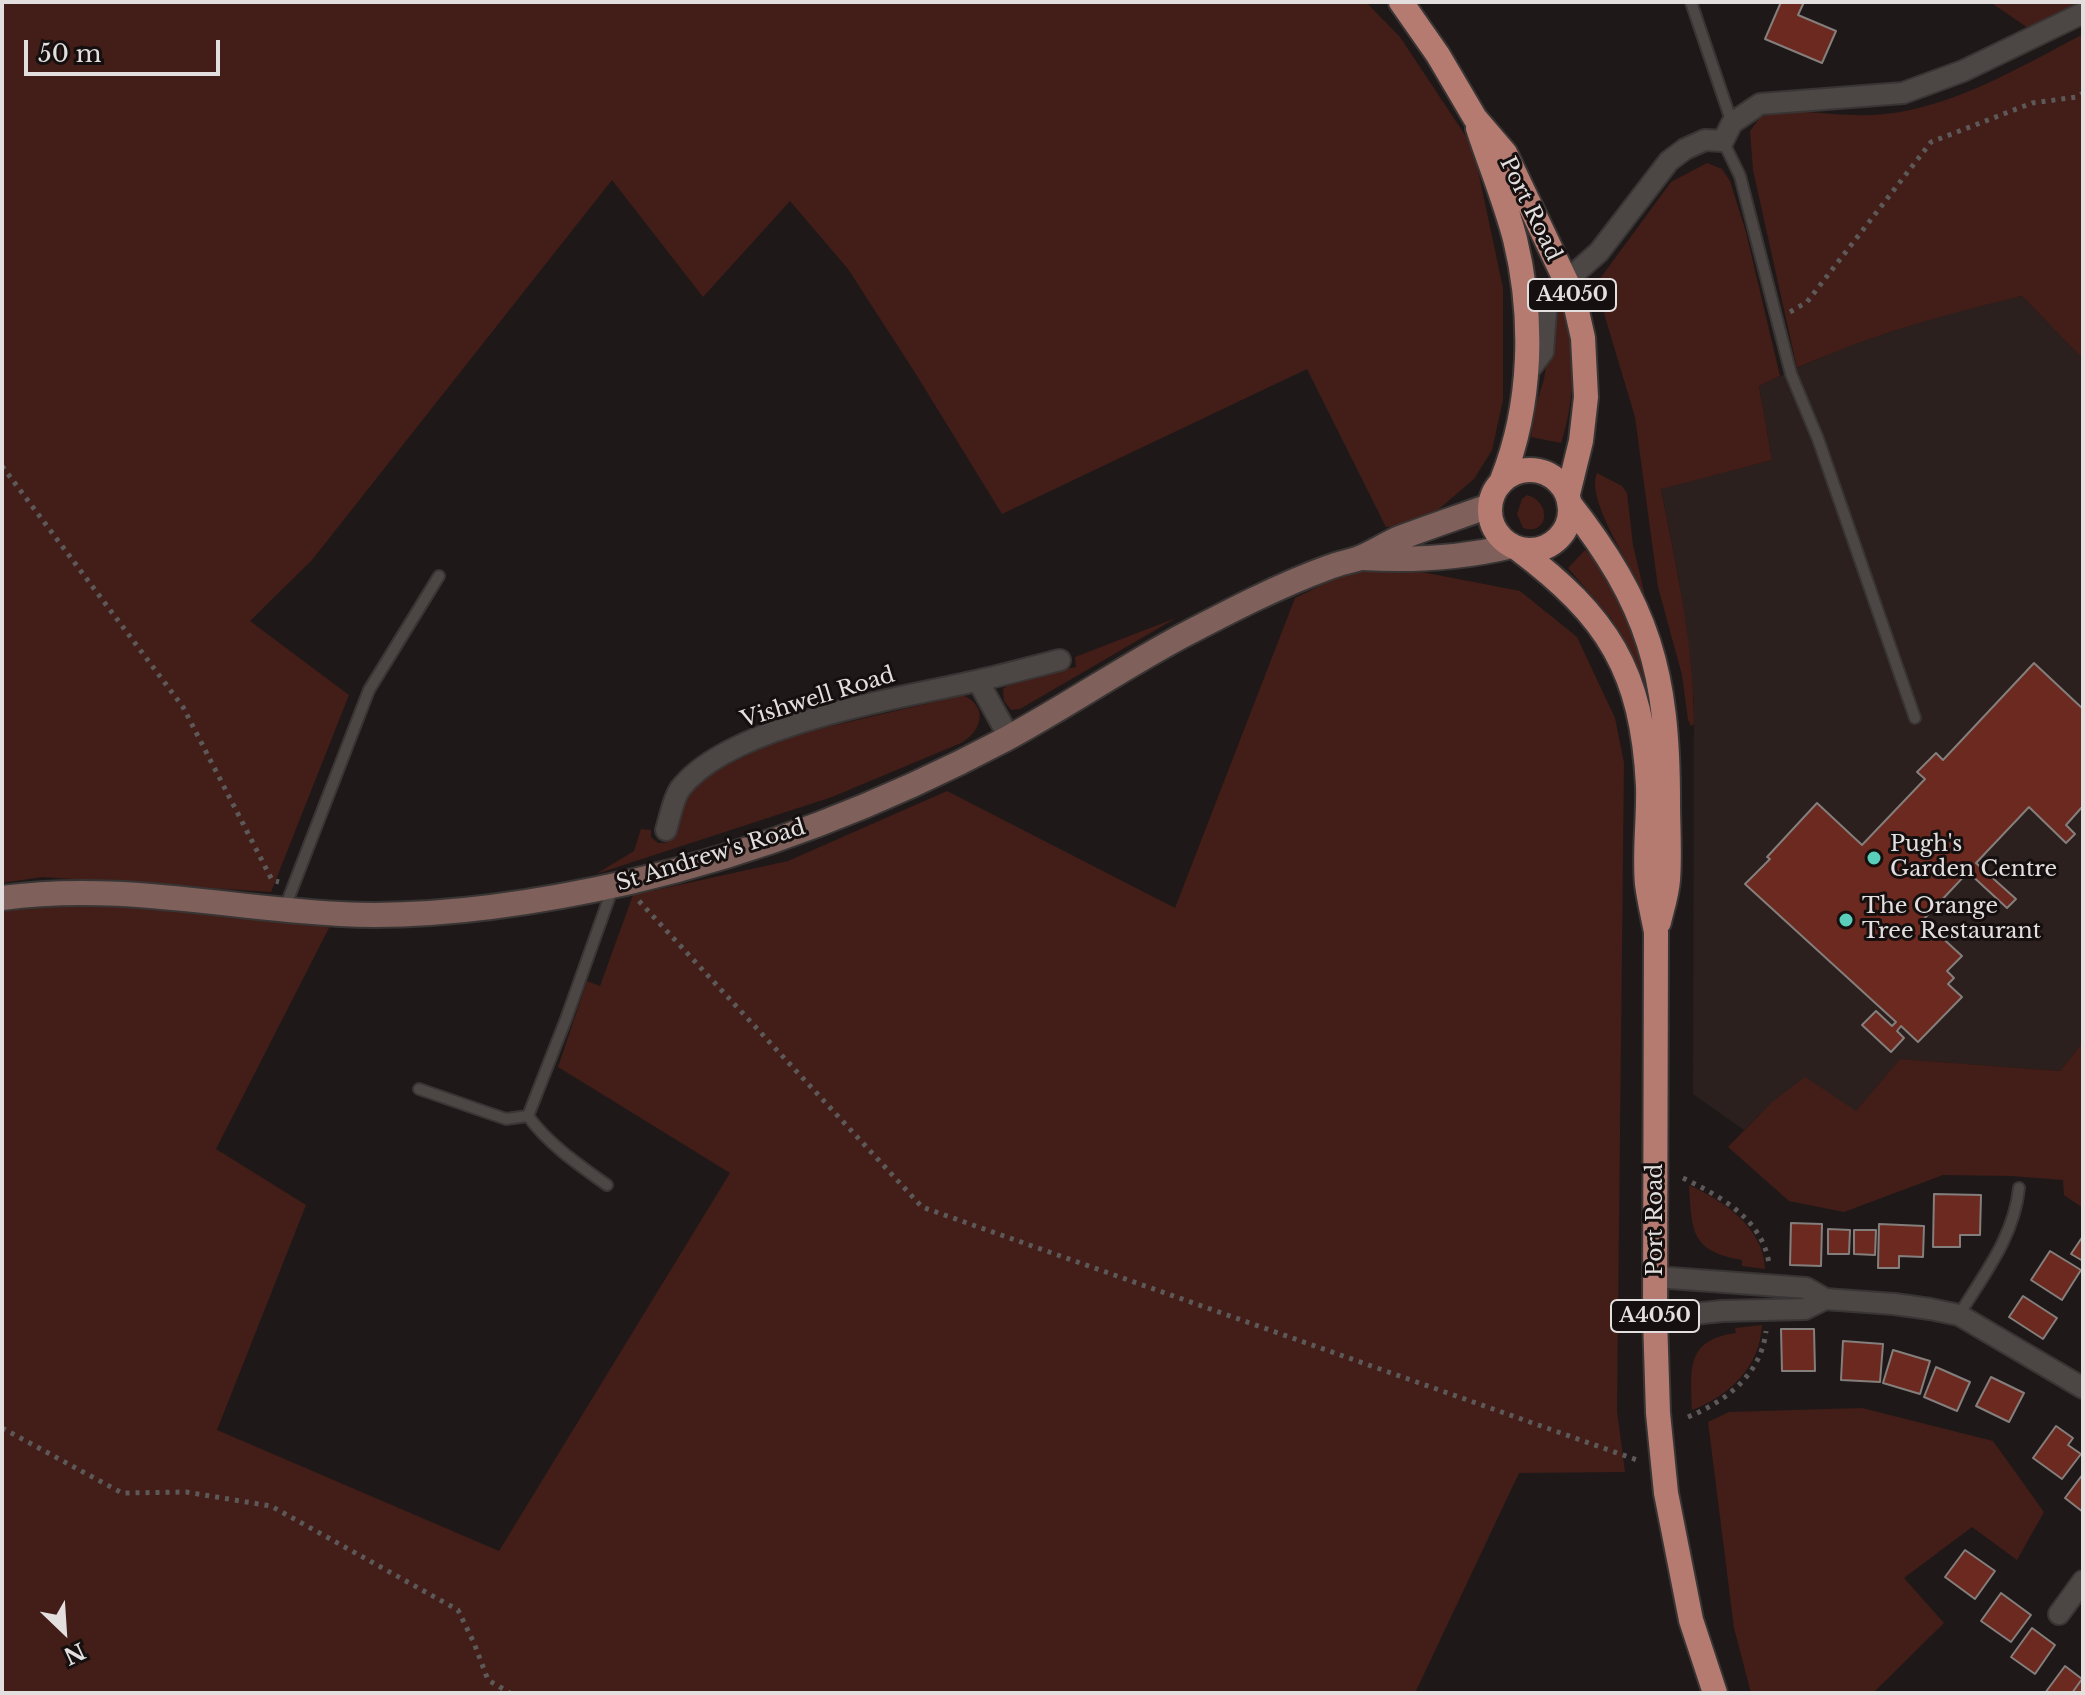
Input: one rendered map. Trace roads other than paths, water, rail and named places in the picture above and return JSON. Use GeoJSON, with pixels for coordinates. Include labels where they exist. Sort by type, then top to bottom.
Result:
{"type":"FeatureCollection","features":[{"type":"Feature","properties":{"kind":"main road","name":"Port Road"},"geometry":{"type":"LineString","coordinates":[[1401,2],[1438,55],[1475,118],[1505,153],[1566,281],[1577,311],[1586,372],[1585,419],[1568,498],[1624,581],[1640,615],[1658,673],[1667,736],[1668,883],[1656,932]]}},
{"type":"Feature","properties":{"kind":"main road","name":"Port Road"},"geometry":{"type":"LineString","coordinates":[[1475,118],[1504,202],[1522,273],[1527,334],[1526,374],[1517,435],[1502,480]]}},
{"type":"Feature","properties":{"kind":"main road"},"geometry":{"type":"LineString","coordinates":[[1535,469],[1560,482],[1571,512],[1560,538],[1548,547],[1532,551],[1515,548],[1495,532],[1489,506],[1502,480],[1513,473],[1535,469]]}},
{"type":"Feature","properties":{"kind":"main road","name":"Port Road"},"geometry":{"type":"LineString","coordinates":[[1515,548],[1562,584],[1600,624],[1619,654],[1643,737],[1648,787],[1647,882],[1656,932],[1655,1318],[1662,1457],[1691,1620],[1715,1693]]}},
{"type":"Feature","properties":{"kind":"street"},"geometry":{"type":"LineString","coordinates":[[1526,374],[1543,352],[1547,298],[1599,252],[1669,161],[1685,149],[1728,132],[1760,104],[1903,93],[1963,71],[2083,13]]}},
{"type":"Feature","properties":{"kind":"street","name":"St Andrew's Road"},"geometry":{"type":"LineString","coordinates":[[2,898],[38,893],[146,893],[288,898],[344,914],[455,910],[561,896],[624,883],[761,844],[913,784],[1009,737],[1195,630],[1288,584],[1489,506]]}},
{"type":"Feature","properties":{"kind":"street","name":"St Andrew's Road"},"geometry":{"type":"LineString","coordinates":[[1360,558],[1404,561],[1476,555],[1515,548]]}},
{"type":"Feature","properties":{"kind":"street","name":"Vishwell Road"},"geometry":{"type":"LineString","coordinates":[[666,830],[679,790],[710,762],[767,734],[866,703],[978,681],[1060,660]]}},
{"type":"Feature","properties":{"kind":"street"},"geometry":{"type":"LineString","coordinates":[[978,681],[1009,737]]}},
{"type":"Feature","properties":{"kind":"street"},"geometry":{"type":"LineString","coordinates":[[1656,1277],[1806,1288],[1825,1299],[1894,1304],[1959,1315],[2083,1388]]}},
{"type":"Feature","properties":{"kind":"street"},"geometry":{"type":"LineString","coordinates":[[1655,1318],[1805,1309],[1825,1299]]}},
{"type":"Feature","properties":{"kind":"street"},"geometry":{"type":"LineString","coordinates":[[2059,1614],[2083,1581]]}},
{"type":"Feature","properties":{"kind":"lane"},"geometry":{"type":"LineString","coordinates":[[1691,2],[1791,374],[1818,439],[1915,718]]}},
{"type":"Feature","properties":{"kind":"lane"},"geometry":{"type":"LineString","coordinates":[[288,898],[369,690],[439,576]]}},
{"type":"Feature","properties":{"kind":"lane"},"geometry":{"type":"LineString","coordinates":[[528,1116],[624,883]]}},
{"type":"Feature","properties":{"kind":"lane"},"geometry":{"type":"LineString","coordinates":[[419,1089],[506,1119],[528,1116]]}},
{"type":"Feature","properties":{"kind":"lane"},"geometry":{"type":"LineString","coordinates":[[528,1116],[557,1146],[607,1185]]}},
{"type":"Feature","properties":{"kind":"lane"},"geometry":{"type":"LineString","coordinates":[[1959,1315],[2010,1231],[2019,1188]]}},
{"type":"Feature","properties":{"kind":"place","name":"Pugh's Garden Centre"},"geometry":{"type":"Point","coordinates":[1874,858]}},
{"type":"Feature","properties":{"kind":"place","name":"The Orange Tree Restaurant"},"geometry":{"type":"Point","coordinates":[1846,920]}}]}
